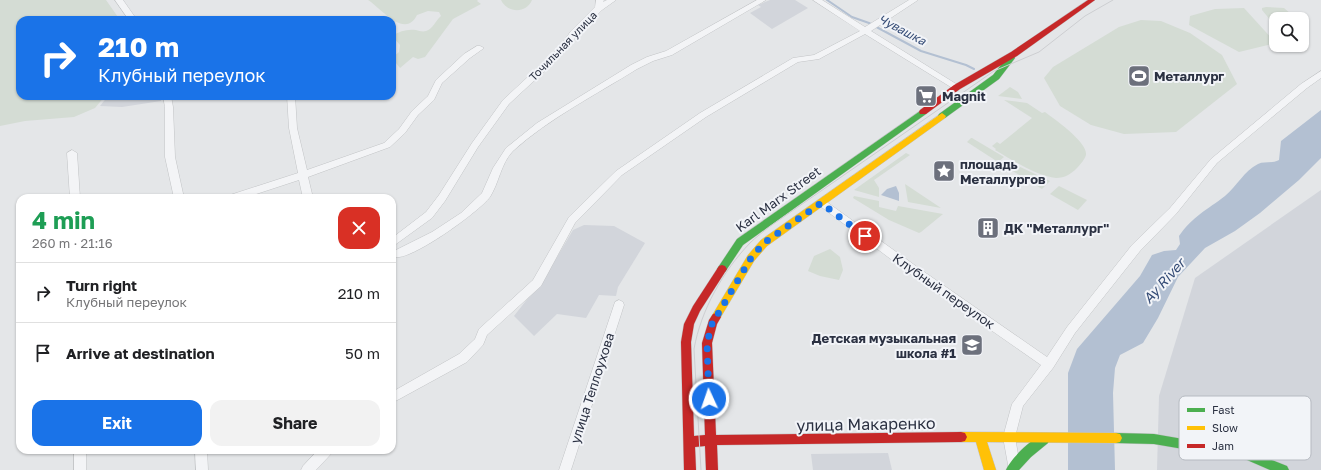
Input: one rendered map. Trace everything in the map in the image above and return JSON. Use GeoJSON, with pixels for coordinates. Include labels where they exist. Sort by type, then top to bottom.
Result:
{"type":"FeatureCollection","features":[{"type":"Feature","properties":{"kind":"main road","name":"Karl Marx Street"},"geometry":{"type":"LineString","coordinates":[[690,470],[686,342],[689,324],[696,309],[732,253],[750,234],[957,86],[1014,54],[1092,0]]}},
{"type":"Feature","properties":{"kind":"main road","name":"Karl Marx Street"},"geometry":{"type":"LineString","coordinates":[[712,470],[707,343],[712,324],[751,258],[764,243],[996,77],[1014,54]]}},
{"type":"Feature","properties":{"kind":"main road","name":"улица Макаренко"},"geometry":{"type":"LineString","coordinates":[[689,442],[711,440],[1009,437],[1044,439],[1154,439],[1179,443]]}},
{"type":"Feature","properties":{"kind":"main road"},"geometry":{"type":"LineString","coordinates":[[980,438],[990,470]]}},
{"type":"Feature","properties":{"kind":"main road"},"geometry":{"type":"LineString","coordinates":[[1013,468],[1044,439]]}},
{"type":"Feature","properties":{"kind":"main road","name":"улица Макаренко"},"geometry":{"type":"LineString","coordinates":[[1257,460],[1283,470]]}},
{"type":"Feature","properties":{"kind":"street"},"geometry":{"type":"LineString","coordinates":[[119,0],[130,16]]}},
{"type":"Feature","properties":{"kind":"street","name":"Точильная улица"},"geometry":{"type":"LineString","coordinates":[[520,90],[561,51],[574,33],[600,4],[612,0]]}},
{"type":"Feature","properties":{"kind":"street"},"geometry":{"type":"LineString","coordinates":[[398,254],[436,235],[464,216],[486,195],[498,168],[509,150],[540,125],[634,67],[650,59],[669,53],[762,0]]}},
{"type":"Feature","properties":{"kind":"street"},"geometry":{"type":"LineString","coordinates":[[817,0],[867,29],[957,86]]}},
{"type":"Feature","properties":{"kind":"street"},"geometry":{"type":"LineString","coordinates":[[396,396],[463,358],[479,342],[483,332],[537,283],[572,220],[618,173],[703,115],[796,60],[816,56],[881,21],[914,0]]}},
{"type":"Feature","properties":{"kind":"street"},"geometry":{"type":"LineString","coordinates":[[245,194],[304,175],[387,145],[402,131],[415,113],[431,98],[439,82],[467,56],[480,48]]}},
{"type":"Feature","properties":{"kind":"street"},"geometry":{"type":"LineString","coordinates":[[396,240],[429,215],[506,102],[538,74]]}},
{"type":"Feature","properties":{"kind":"street"},"geometry":{"type":"LineString","coordinates":[[1013,468],[1009,437],[1018,404],[1049,364],[1071,330],[1136,248],[1173,210],[1214,161],[1304,86],[1321,74]]}},
{"type":"Feature","properties":{"kind":"street"},"geometry":{"type":"LineString","coordinates":[[168,100],[170,157],[178,194]]}},
{"type":"Feature","properties":{"kind":"street"},"geometry":{"type":"LineString","coordinates":[[291,100],[293,128],[307,194]]}},
{"type":"Feature","properties":{"kind":"street"},"geometry":{"type":"LineString","coordinates":[[72,153],[75,194]]}},
{"type":"Feature","properties":{"kind":"street","name":"Клубный переулок"},"geometry":{"type":"LineString","coordinates":[[821,203],[910,268],[1049,364]]}},
{"type":"Feature","properties":{"kind":"street","name":"улица Теплоухова"},"geometry":{"type":"LineString","coordinates":[[565,470],[619,305]]}},
{"type":"Feature","properties":{"kind":"street"},"geometry":{"type":"LineString","coordinates":[[80,454],[80,470]]}},
{"type":"Feature","properties":{"kind":"street"},"geometry":{"type":"LineString","coordinates":[[201,454],[202,470]]}},
{"type":"Feature","properties":{"kind":"street"},"geometry":{"type":"LineString","coordinates":[[307,470],[323,454]]}},
{"type":"Feature","properties":{"kind":"shaded area"},"geometry":{"type":"Polygon","coordinates":[[[0,0],[106,0],[117,16],[16,16],[16,100],[102,100],[95,108],[74,117],[25,121],[0,126],[0,0]]]}},
{"type":"Feature","properties":{"kind":"shaded area"},"geometry":{"type":"Polygon","coordinates":[[[368,0],[478,0],[477,1],[481,4],[453,19],[425,57],[418,59],[413,57],[400,68],[396,63],[396,55],[399,52],[400,45],[396,40],[396,34],[407,30],[426,31],[430,29],[441,16],[439,12],[428,11],[417,15],[412,22],[406,24],[399,23],[396,22],[396,16],[388,16],[368,0]]]}},
{"type":"Feature","properties":{"kind":"shaded area"},"geometry":{"type":"Polygon","coordinates":[[[501,0],[532,0],[525,8],[516,10],[508,7],[501,0]]]}},
{"type":"Feature","properties":{"kind":"shaded area"},"geometry":{"type":"Polygon","coordinates":[[[770,0],[795,0],[808,8],[772,29],[750,13],[761,7],[758,5],[770,0]]]}},
{"type":"Feature","properties":{"kind":"shaded area"},"geometry":{"type":"Polygon","coordinates":[[[1244,8],[1269,35],[1269,45],[1239,52],[1189,25],[1190,16],[1215,9],[1244,8]]]}},
{"type":"Feature","properties":{"kind":"shaded area"},"geometry":{"type":"Polygon","coordinates":[[[1262,8],[1284,8],[1289,12],[1269,12],[1269,18],[1262,8]]]}},
{"type":"Feature","properties":{"kind":"shaded area","name":"Металлург"},"geometry":{"type":"Polygon","coordinates":[[[1141,20],[1161,21],[1190,33],[1222,55],[1237,84],[1176,132],[1124,134],[1091,125],[1060,106],[1044,78],[1053,67],[1119,27],[1141,20]]]}},
{"type":"Feature","properties":{"kind":"shaded area"},"geometry":{"type":"Polygon","coordinates":[[[1010,87],[1018,92],[1022,99],[998,96],[1010,87]]]}},
{"type":"Feature","properties":{"kind":"shaded area"},"geometry":{"type":"Polygon","coordinates":[[[105,100],[161,100],[122,107],[100,106],[105,100]]]}},
{"type":"Feature","properties":{"kind":"shaded area"},"geometry":{"type":"Polygon","coordinates":[[[1004,100],[1027,103],[1042,113],[1045,112],[1070,131],[1082,144],[1085,150],[1086,155],[1080,165],[1068,175],[1056,178],[1049,177],[1017,163],[995,150],[996,149],[992,146],[997,142],[1000,144],[1032,118],[1004,100]]]}},
{"type":"Feature","properties":{"kind":"shaded area"},"geometry":{"type":"Polygon","coordinates":[[[971,138],[1004,157],[998,162],[967,142],[971,138]]]}},
{"type":"Feature","properties":{"kind":"shaded area"},"geometry":{"type":"Polygon","coordinates":[[[906,153],[910,155],[874,180],[879,188],[879,197],[854,190],[906,153]]]}},
{"type":"Feature","properties":{"kind":"shaded area"},"geometry":{"type":"Polygon","coordinates":[[[1016,165],[1050,181],[1042,189],[1011,170],[1016,165]]]}},
{"type":"Feature","properties":{"kind":"shaded area"},"geometry":{"type":"Polygon","coordinates":[[[905,184],[941,208],[908,202],[905,184]]]}},
{"type":"Feature","properties":{"kind":"shaded area"},"geometry":{"type":"Polygon","coordinates":[[[1059,186],[1087,200],[1078,210],[1050,194],[1059,186]]]}},
{"type":"Feature","properties":{"kind":"shaded area"},"geometry":{"type":"Polygon","coordinates":[[[1321,190],[1321,470],[1157,470],[1159,396],[1195,278],[1321,190]]]}},
{"type":"Feature","properties":{"kind":"shaded area"},"geometry":{"type":"Polygon","coordinates":[[[854,196],[879,201],[879,207],[896,211],[898,206],[943,214],[919,233],[889,220],[853,198],[854,196]]]}},
{"type":"Feature","properties":{"kind":"shaded area"},"geometry":{"type":"Polygon","coordinates":[[[584,225],[614,226],[645,243],[618,287],[616,296],[599,295],[586,318],[557,314],[534,336],[514,316],[547,274],[573,230],[584,225]]]}},
{"type":"Feature","properties":{"kind":"shaded area"},"geometry":{"type":"Polygon","coordinates":[[[830,249],[840,257],[843,270],[839,280],[820,276],[808,271],[814,256],[830,249]]]}},
{"type":"Feature","properties":{"kind":"shaded area"},"geometry":{"type":"Polygon","coordinates":[[[888,453],[892,470],[813,470],[811,454],[888,453]]]}},
{"type":"Feature","properties":{"kind":"water","name":"Ay River"},"geometry":{"type":"Polygon","coordinates":[[[1321,110],[1321,158],[1299,180],[1260,213],[1235,231],[1205,248],[1178,277],[1158,318],[1143,343],[1120,355],[1115,368],[1113,393],[1115,470],[1068,470],[1068,373],[1077,349],[1140,276],[1152,255],[1164,251],[1176,250],[1180,244],[1179,236],[1190,223],[1225,196],[1253,167],[1260,163],[1279,160],[1281,141],[1321,110]]]}},
{"type":"Feature","properties":{"kind":"water"},"geometry":{"type":"Polygon","coordinates":[[[896,186],[899,193],[899,201],[881,195],[887,189],[896,186]]]}},
{"type":"Feature","properties":{"kind":"waterway","name":"Чувашка"},"geometry":{"type":"LineString","coordinates":[[827,0],[852,17],[869,23],[921,51],[966,65],[974,69]]}},
{"type":"Feature","properties":{"kind":"tram line"},"geometry":{"type":"LineString","coordinates":[[701,470],[694,349],[697,334],[714,292],[740,254],[752,241],[769,227],[994,71],[1039,52],[1085,16],[1113,0]]}},
{"type":"Feature","properties":{"kind":"traffic: fast"},"geometry":{"type":"LineString","coordinates":[[942,116],[996,77],[1011,58]]}},
{"type":"Feature","properties":{"kind":"traffic: fast"},"geometry":{"type":"LineString","coordinates":[[722,269],[740,242],[923,112]]}},
{"type":"Feature","properties":{"kind":"traffic: fast"},"geometry":{"type":"LineString","coordinates":[[1116,438],[1154,439],[1179,443]]}},
{"type":"Feature","properties":{"kind":"traffic: fast"},"geometry":{"type":"LineString","coordinates":[[1012,470],[1027,453],[1044,439]]}},
{"type":"Feature","properties":{"kind":"traffic: fast"},"geometry":{"type":"LineString","coordinates":[[1259,460],[1283,470]]}},
{"type":"Feature","properties":{"kind":"traffic: slow"},"geometry":{"type":"LineString","coordinates":[[716,317],[751,258],[764,243],[942,116]]}},
{"type":"Feature","properties":{"kind":"traffic: slow"},"geometry":{"type":"LineString","coordinates":[[961,437],[1116,438]]}},
{"type":"Feature","properties":{"kind":"traffic: slow"},"geometry":{"type":"LineString","coordinates":[[980,438],[990,470]]}},
{"type":"Feature","properties":{"kind":"traffic: jam"},"geometry":{"type":"LineString","coordinates":[[923,112],[957,87],[1014,54],[1092,0]]}},
{"type":"Feature","properties":{"kind":"traffic: jam"},"geometry":{"type":"LineString","coordinates":[[690,470],[686,342],[689,324],[696,309],[722,269]]}},
{"type":"Feature","properties":{"kind":"traffic: jam"},"geometry":{"type":"LineString","coordinates":[[712,470],[707,343],[712,323],[716,317]]}},
{"type":"Feature","properties":{"kind":"traffic: jam"},"geometry":{"type":"LineString","coordinates":[[689,442],[711,440],[961,437]]}},
{"type":"Feature","properties":{"kind":"place","name":"Металлург"},"geometry":{"type":"Point","coordinates":[1139,76]}},
{"type":"Feature","properties":{"kind":"place","name":"Magnit"},"geometry":{"type":"Point","coordinates":[926,96]}},
{"type":"Feature","properties":{"kind":"place","name":"площадь Металлургов"},"geometry":{"type":"Point","coordinates":[944,171]}},
{"type":"Feature","properties":{"kind":"place","name":"ДК \"Металлург\""},"geometry":{"type":"Point","coordinates":[988,228]}},
{"type":"Feature","properties":{"kind":"place","name":"Детская музыкальная школа #1"},"geometry":{"type":"Point","coordinates":[972,345]}},
{"type":"Feature","properties":{"kind":"route"},"geometry":{"type":"LineString","coordinates":[[709,399],[707,343],[712,324],[751,258],[764,243],[821,203],[865,236]]}}]}
